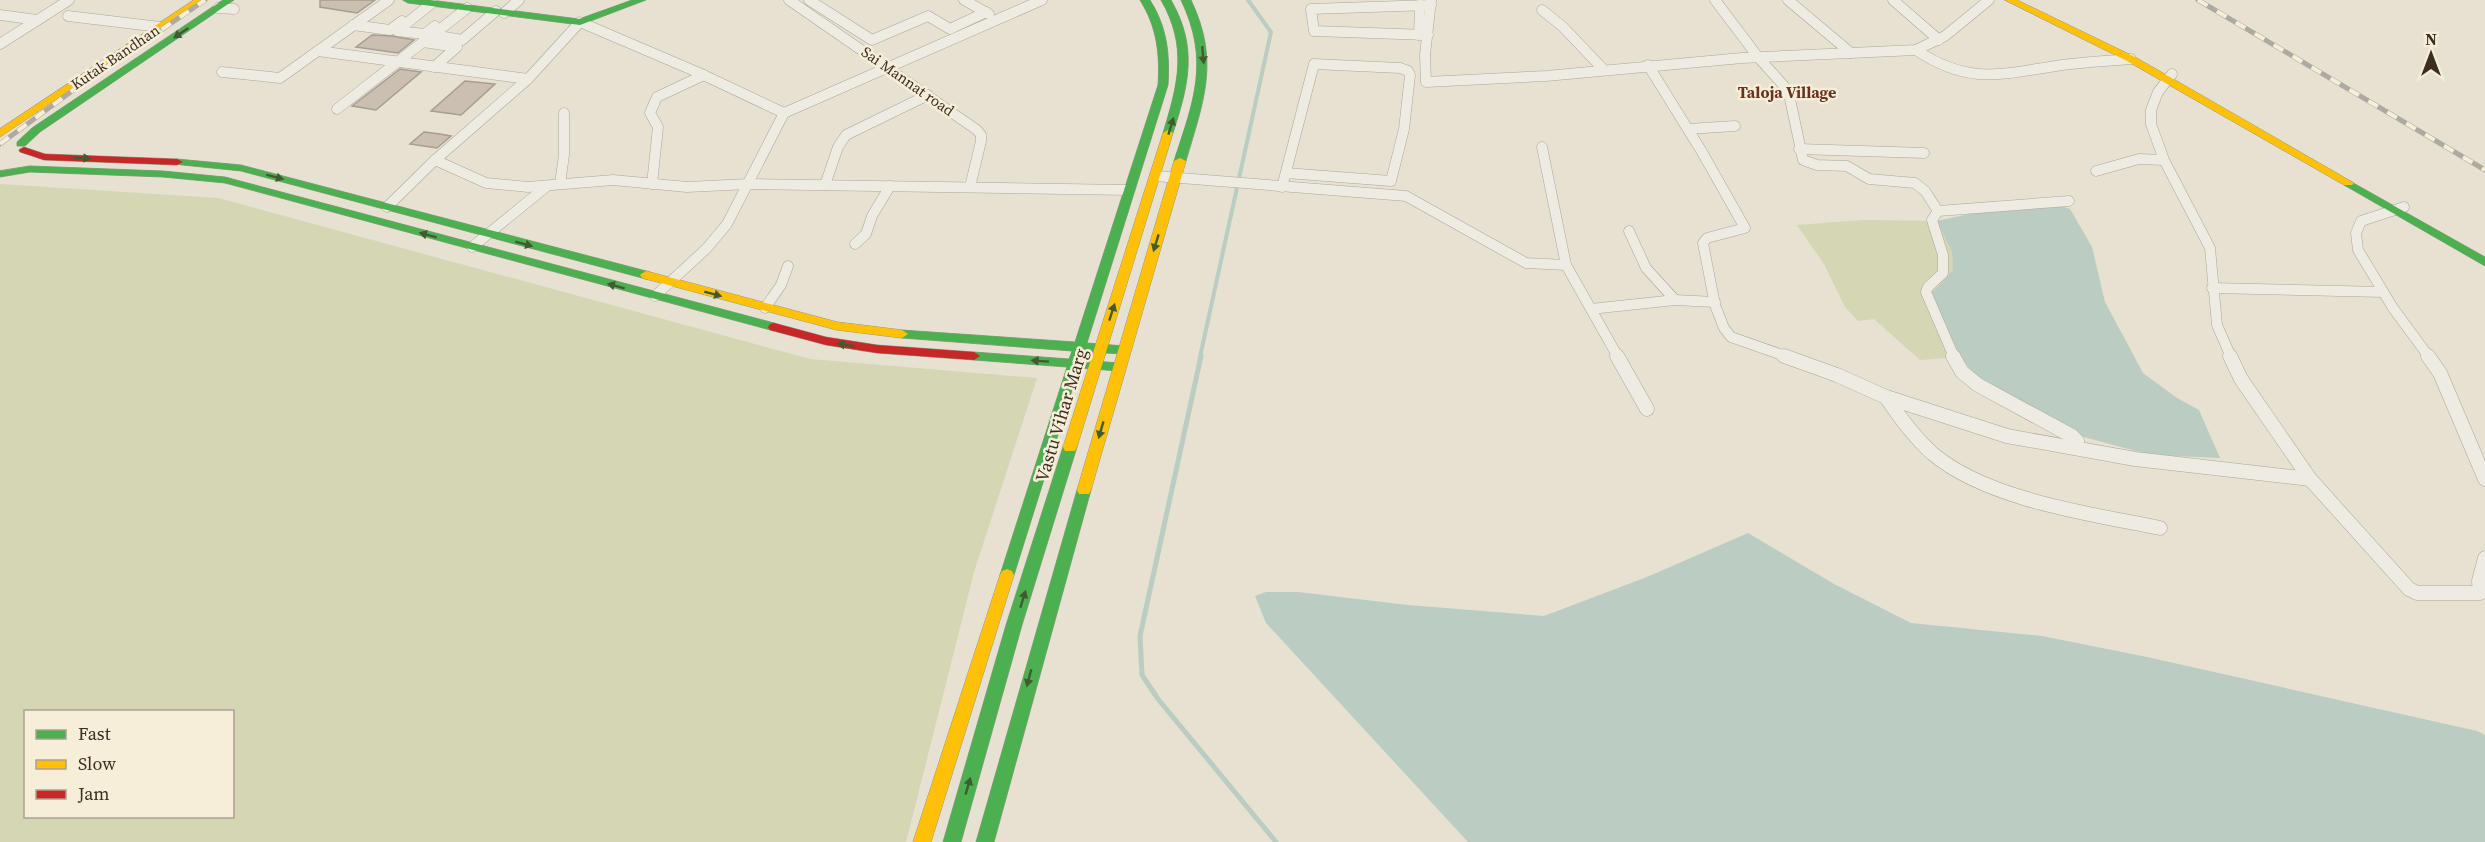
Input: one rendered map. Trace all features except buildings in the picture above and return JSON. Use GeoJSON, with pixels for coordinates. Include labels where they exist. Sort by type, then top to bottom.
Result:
{"type":"FeatureCollection","features":[{"type":"Feature","properties":{"kind":"main road","name":"Kutak Bandhan"},"geometry":{"type":"LineString","coordinates":[[0,134],[200,0]]}},
{"type":"Feature","properties":{"kind":"main road"},"geometry":{"type":"LineString","coordinates":[[408,0],[580,22],[642,0]]}},
{"type":"Feature","properties":{"kind":"main road"},"geometry":{"type":"LineString","coordinates":[[922,842],[1163,85],[1165,69],[1162,28],[1145,0]]}},
{"type":"Feature","properties":{"kind":"main road","name":"Vastu Vihar Marg"},"geometry":{"type":"LineString","coordinates":[[952,842],[1017,615],[1186,70],[1181,27],[1166,0]]}},
{"type":"Feature","properties":{"kind":"main road"},"geometry":{"type":"LineString","coordinates":[[985,842],[1042,628],[1193,122],[1204,70],[1199,26],[1186,0]]}},
{"type":"Feature","properties":{"kind":"main road"},"geometry":{"type":"LineString","coordinates":[[2010,0],[2170,77]]}},
{"type":"Feature","properties":{"kind":"main road"},"geometry":{"type":"LineString","coordinates":[[2023,0],[2170,77],[2399,209],[2485,262]]}},
{"type":"Feature","properties":{"kind":"main road","name":"Kutak Bandhan"},"geometry":{"type":"LineString","coordinates":[[0,173],[16,163],[23,147],[36,129],[227,6]]}},
{"type":"Feature","properties":{"kind":"main road"},"geometry":{"type":"LineString","coordinates":[[0,140],[12,140],[38,156],[225,165],[837,326],[866,331],[1124,350]]}},
{"type":"Feature","properties":{"kind":"main road"},"geometry":{"type":"LineString","coordinates":[[0,173],[30,169],[186,175],[225,180],[808,338],[842,345],[1119,366]]}},
{"type":"Feature","properties":{"kind":"main road"},"geometry":{"type":"LineString","coordinates":[[300,200],[316,188]]}},
{"type":"Feature","properties":{"kind":"main road"},"geometry":{"type":"LineString","coordinates":[[2399,209],[2485,253]]}},
{"type":"Feature","properties":{"kind":"main road"},"geometry":{"type":"LineString","coordinates":[[586,278],[603,265]]}},
{"type":"Feature","properties":{"kind":"street"},"geometry":{"type":"LineString","coordinates":[[0,44],[69,0]]}},
{"type":"Feature","properties":{"kind":"street"},"geometry":{"type":"LineString","coordinates":[[222,72],[280,78],[388,0]]}},
{"type":"Feature","properties":{"kind":"street"},"geometry":{"type":"LineString","coordinates":[[463,7],[433,35],[462,40],[519,0]]}},
{"type":"Feature","properties":{"kind":"street","name":"Sai Mannat road"},"geometry":{"type":"LineString","coordinates":[[789,0],[889,67],[981,135],[970,187]]}},
{"type":"Feature","properties":{"kind":"street"},"geometry":{"type":"LineString","coordinates":[[809,0],[872,40],[928,16],[950,28],[986,12]]}},
{"type":"Feature","properties":{"kind":"street"},"geometry":{"type":"LineString","coordinates":[[964,0],[999,19]]}},
{"type":"Feature","properties":{"kind":"street"},"geometry":{"type":"LineString","coordinates":[[655,296],[718,236],[727,224],[784,113],[1042,0]]}},
{"type":"Feature","properties":{"kind":"street"},"geometry":{"type":"LineString","coordinates":[[1714,0],[1758,57],[1784,86],[1790,99],[1803,160],[1817,165],[1847,166],[1869,179],[1916,183],[1925,191],[1938,212]]}},
{"type":"Feature","properties":{"kind":"street"},"geometry":{"type":"LineString","coordinates":[[1788,0],[1851,53]]}},
{"type":"Feature","properties":{"kind":"street"},"geometry":{"type":"LineString","coordinates":[[1893,0],[1939,40]]}},
{"type":"Feature","properties":{"kind":"street"},"geometry":{"type":"LineString","coordinates":[[1420,5],[1426,82],[1758,57],[1916,50],[1930,46],[1939,40],[1989,0]]}},
{"type":"Feature","properties":{"kind":"street"},"geometry":{"type":"LineString","coordinates":[[1431,2],[1423,35],[1314,31],[1311,9],[1420,5],[1431,2]]}},
{"type":"Feature","properties":{"kind":"street"},"geometry":{"type":"LineString","coordinates":[[353,25],[390,30],[430,3]]}},
{"type":"Feature","properties":{"kind":"street"},"geometry":{"type":"LineString","coordinates":[[430,3],[398,31],[425,34],[463,7]]}},
{"type":"Feature","properties":{"kind":"street"},"geometry":{"type":"LineString","coordinates":[[1542,10],[1563,27],[1604,70]]}},
{"type":"Feature","properties":{"kind":"street"},"geometry":{"type":"LineString","coordinates":[[0,15],[37,20]]}},
{"type":"Feature","properties":{"kind":"street"},"geometry":{"type":"LineString","coordinates":[[68,16],[159,27]]}},
{"type":"Feature","properties":{"kind":"street"},"geometry":{"type":"LineString","coordinates":[[387,207],[435,160],[528,79],[580,22],[704,75],[784,113]]}},
{"type":"Feature","properties":{"kind":"street"},"geometry":{"type":"LineString","coordinates":[[337,109],[423,42],[457,47],[434,67]]}},
{"type":"Feature","properties":{"kind":"street"},"geometry":{"type":"LineString","coordinates":[[1916,50],[1933,64],[1974,76],[2131,59]]}},
{"type":"Feature","properties":{"kind":"street"},"geometry":{"type":"LineString","coordinates":[[318,51],[528,79]]}},
{"type":"Feature","properties":{"kind":"street"},"geometry":{"type":"LineString","coordinates":[[1282,187],[1314,64],[1400,68],[1408,71],[1410,75],[1404,129],[1393,179],[1388,182],[1286,173]]}},
{"type":"Feature","properties":{"kind":"street"},"geometry":{"type":"LineString","coordinates":[[1648,65],[1745,228],[1707,238],[1703,243],[1722,328],[1731,338],[1836,375],[1886,397],[2007,436],[2135,459],[2310,479]]}},
{"type":"Feature","properties":{"kind":"street"},"geometry":{"type":"LineString","coordinates":[[652,184],[658,127],[650,113],[657,97],[704,75]]}},
{"type":"Feature","properties":{"kind":"street"},"geometry":{"type":"LineString","coordinates":[[2170,77],[2158,92],[2151,110],[2151,124],[2164,160],[2210,248],[2217,326],[2241,379],[2310,479],[2409,589],[2417,593],[2483,593],[2479,581],[2485,558]]}},
{"type":"Feature","properties":{"kind":"street"},"geometry":{"type":"LineString","coordinates":[[825,185],[838,147],[846,135],[928,95]]}},
{"type":"Feature","properties":{"kind":"street"},"geometry":{"type":"LineString","coordinates":[[560,184],[564,154],[564,113]]}},
{"type":"Feature","properties":{"kind":"street"},"geometry":{"type":"LineString","coordinates":[[1688,129],[1735,126]]}},
{"type":"Feature","properties":{"kind":"street"},"geometry":{"type":"LineString","coordinates":[[1542,147],[1566,265],[1647,409]]}},
{"type":"Feature","properties":{"kind":"street"},"geometry":{"type":"LineString","coordinates":[[1799,149],[1924,153]]}},
{"type":"Feature","properties":{"kind":"street"},"geometry":{"type":"LineString","coordinates":[[2096,171],[2139,159],[2164,160]]}},
{"type":"Feature","properties":{"kind":"street"},"geometry":{"type":"LineString","coordinates":[[435,160],[486,183],[528,188],[613,180],[707,187],[748,184],[1128,190]]}},
{"type":"Feature","properties":{"kind":"street"},"geometry":{"type":"LineString","coordinates":[[1155,176],[1406,196],[1526,263],[1566,265]]}},
{"type":"Feature","properties":{"kind":"street"},"geometry":{"type":"LineString","coordinates":[[472,247],[548,186]]}},
{"type":"Feature","properties":{"kind":"street"},"geometry":{"type":"LineString","coordinates":[[855,244],[866,234],[872,216],[890,186]]}},
{"type":"Feature","properties":{"kind":"street"},"geometry":{"type":"LineString","coordinates":[[2069,201],[1938,212],[1932,220],[1943,255],[1943,273],[1928,287],[1926,292],[1962,372],[1978,385],[2072,436],[2077,441],[2078,448]]}},
{"type":"Feature","properties":{"kind":"street"},"geometry":{"type":"LineString","coordinates":[[2399,209],[2361,221],[2356,233],[2358,250],[2440,374],[2485,479]]}},
{"type":"Feature","properties":{"kind":"street"},"geometry":{"type":"LineString","coordinates":[[1629,231],[1646,268],[1675,300]]}},
{"type":"Feature","properties":{"kind":"street"},"geometry":{"type":"LineString","coordinates":[[765,308],[782,285],[788,266]]}},
{"type":"Feature","properties":{"kind":"street"},"geometry":{"type":"LineString","coordinates":[[2212,288],[2384,292]]}},
{"type":"Feature","properties":{"kind":"street"},"geometry":{"type":"LineString","coordinates":[[1591,309],[1675,300],[1715,302]]}},
{"type":"Feature","properties":{"kind":"street"},"geometry":{"type":"LineString","coordinates":[[1886,397],[1912,435],[1933,454],[1975,480],[2035,500],[2160,528]]}},
{"type":"Feature","properties":{"kind":"green space"},"geometry":{"type":"Polygon","coordinates":[[[0,184],[218,198],[810,359],[1037,378],[974,572],[906,842],[0,842],[0,184]]]}},
{"type":"Feature","properties":{"kind":"green space"},"geometry":{"type":"Polygon","coordinates":[[[1864,220],[1937,221],[1952,252],[1961,357],[1920,360],[1874,319],[1858,321],[1845,307],[1824,264],[1797,225],[1864,220]]]}},
{"type":"Feature","properties":{"kind":"shaded area"},"geometry":{"type":"Polygon","coordinates":[[[2055,204],[2070,209],[2092,247],[2105,302],[2143,373],[2177,398],[2199,410],[2220,458],[2151,455],[2076,435],[1980,382],[1961,357],[1931,294],[1953,270],[1952,252],[1937,221],[1974,213],[2055,204]]]}},
{"type":"Feature","properties":{"kind":"shaded area"},"geometry":{"type":"Polygon","coordinates":[[[1748,533],[1834,584],[1911,623],[2042,636],[2147,657],[2477,731],[2485,735],[2485,842],[1468,842],[1266,623],[1255,596],[1266,592],[1298,592],[1408,605],[1544,616],[1647,577],[1748,533]]]}},
{"type":"Feature","properties":{"kind":"waterway"},"geometry":{"type":"LineString","coordinates":[[1200,357],[1271,32],[1248,0]]}},
{"type":"Feature","properties":{"kind":"waterway"},"geometry":{"type":"LineString","coordinates":[[1201,356],[1140,636],[1142,675],[1158,699],[1276,842]]}},
{"type":"Feature","properties":{"kind":"railway"},"geometry":{"type":"LineString","coordinates":[[0,144],[72,91],[205,0]]}},
{"type":"Feature","properties":{"kind":"railway"},"geometry":{"type":"LineString","coordinates":[[2198,0],[2485,170]]}},
{"type":"Feature","properties":{"kind":"traffic: fast"},"geometry":{"type":"LineString","coordinates":[[21,144],[36,130],[229,0]]}},
{"type":"Feature","properties":{"kind":"traffic: fast"},"geometry":{"type":"LineString","coordinates":[[408,0],[580,22],[641,0]]}},
{"type":"Feature","properties":{"kind":"traffic: fast"},"geometry":{"type":"LineString","coordinates":[[1007,575],[1163,85],[1164,51],[1160,30],[1145,0]]}},
{"type":"Feature","properties":{"kind":"traffic: fast"},"geometry":{"type":"LineString","coordinates":[[1166,0],[1181,32],[1184,49],[1182,82],[1168,133]]}},
{"type":"Feature","properties":{"kind":"traffic: fast"},"geometry":{"type":"LineString","coordinates":[[1180,161],[1198,100],[1203,61],[1196,21],[1186,0]]}},
{"type":"Feature","properties":{"kind":"traffic: fast"},"geometry":{"type":"LineString","coordinates":[[177,162],[241,168],[646,275]]}},
{"type":"Feature","properties":{"kind":"traffic: fast"},"geometry":{"type":"LineString","coordinates":[[0,174],[30,169],[163,174],[225,180],[774,327]]}},
{"type":"Feature","properties":{"kind":"traffic: fast"},"geometry":{"type":"LineString","coordinates":[[2348,183],[2485,262]]}},
{"type":"Feature","properties":{"kind":"traffic: fast"},"geometry":{"type":"LineString","coordinates":[[902,334],[1124,350]]}},
{"type":"Feature","properties":{"kind":"traffic: fast"},"geometry":{"type":"LineString","coordinates":[[974,356],[1119,367]]}},
{"type":"Feature","properties":{"kind":"traffic: fast"},"geometry":{"type":"LineString","coordinates":[[952,842],[1014,625],[1070,447]]}},
{"type":"Feature","properties":{"kind":"traffic: fast"},"geometry":{"type":"LineString","coordinates":[[985,842],[1084,490]]}},
{"type":"Feature","properties":{"kind":"traffic: slow"},"geometry":{"type":"LineString","coordinates":[[0,134],[200,0]]}},
{"type":"Feature","properties":{"kind":"traffic: slow"},"geometry":{"type":"LineString","coordinates":[[2010,0],[2131,59],[2348,183]]}},
{"type":"Feature","properties":{"kind":"traffic: slow"},"geometry":{"type":"LineString","coordinates":[[1070,447],[1168,133]]}},
{"type":"Feature","properties":{"kind":"traffic: slow"},"geometry":{"type":"LineString","coordinates":[[1084,490],[1180,161]]}},
{"type":"Feature","properties":{"kind":"traffic: slow"},"geometry":{"type":"LineString","coordinates":[[646,275],[837,326],[902,334]]}},
{"type":"Feature","properties":{"kind":"traffic: slow"},"geometry":{"type":"LineString","coordinates":[[922,842],[1007,575]]}},
{"type":"Feature","properties":{"kind":"traffic: jam"},"geometry":{"type":"LineString","coordinates":[[24,150],[44,157],[177,162]]}},
{"type":"Feature","properties":{"kind":"traffic: jam"},"geometry":{"type":"LineString","coordinates":[[774,327],[826,341],[877,349],[974,356]]}},
{"type":"Feature","properties":{"kind":"district","name":"Taloja Village"},"geometry":{"type":"Point","coordinates":[1787,92]}}]}
